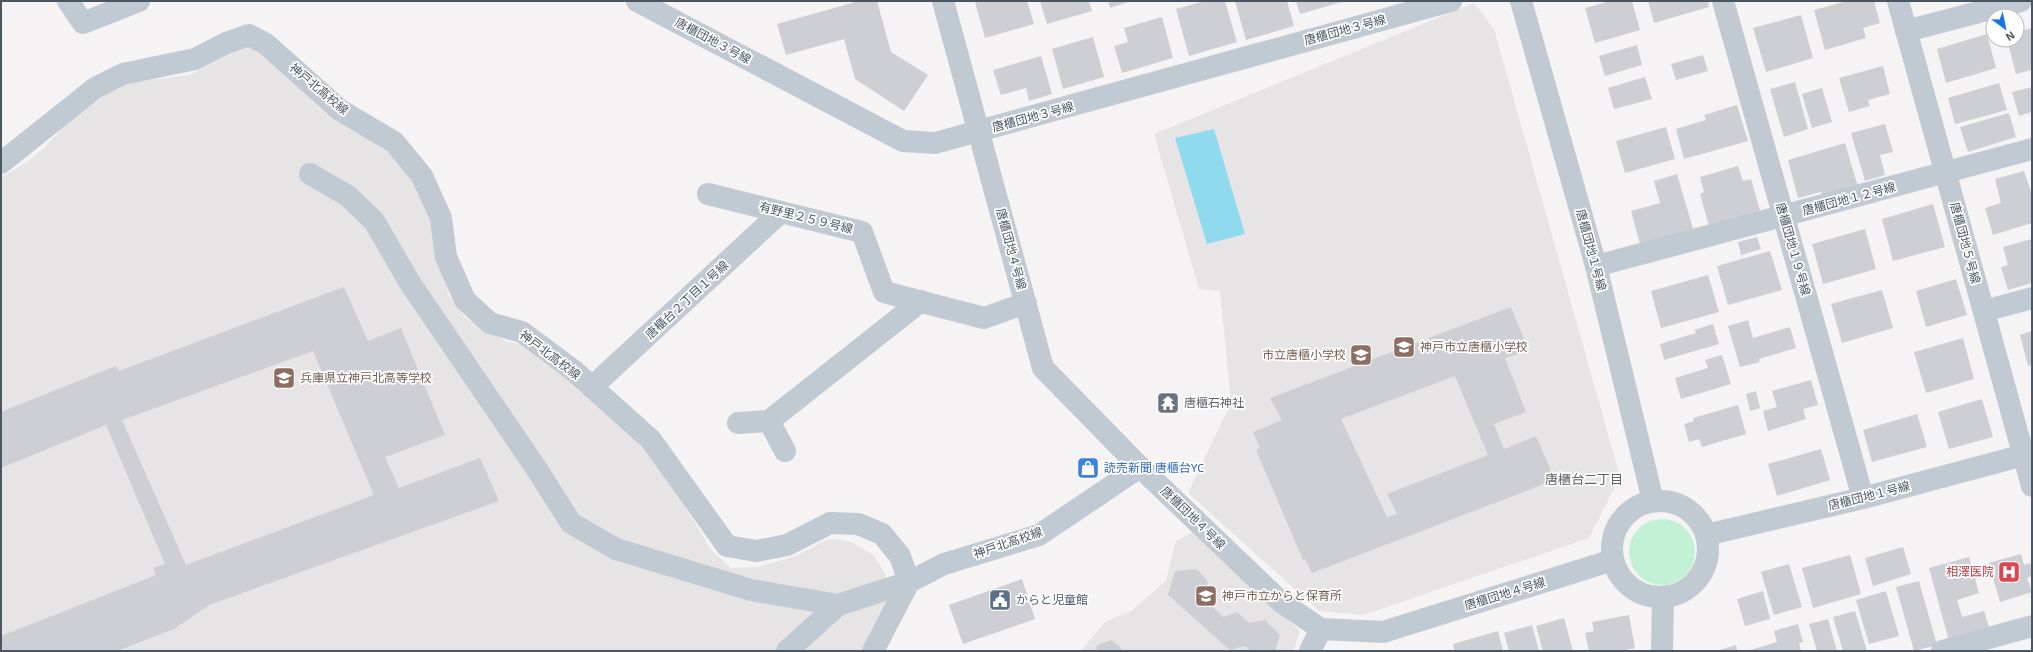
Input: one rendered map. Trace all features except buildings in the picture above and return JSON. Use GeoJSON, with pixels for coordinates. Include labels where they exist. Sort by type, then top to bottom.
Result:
{"type":"FeatureCollection","features":[{"type":"Feature","properties":{"kind":"street"},"geometry":{"type":"LineString","coordinates":[[68,1],[83,23],[139,1]]}},
{"type":"Feature","properties":{"kind":"street","name":"唐櫃団地３号線"},"geometry":{"type":"LineString","coordinates":[[637,1],[903,141],[935,143],[1451,1]]}},
{"type":"Feature","properties":{"kind":"street","name":"唐櫃団地４号線"},"geometry":{"type":"LineString","coordinates":[[943,1],[1043,368],[1140,467],[1280,602],[1321,629],[1383,632],[1613,560]]}},
{"type":"Feature","properties":{"kind":"street","name":"唐櫃団地１号線"},"geometry":{"type":"LineString","coordinates":[[1521,1],[1596,266],[1653,501]]}},
{"type":"Feature","properties":{"kind":"street","name":"唐櫃団地１９号線"},"geometry":{"type":"LineString","coordinates":[[1723,1],[1863,498]]}},
{"type":"Feature","properties":{"kind":"street","name":"唐櫃団地５号線"},"geometry":{"type":"LineString","coordinates":[[1898,1],[1984,310],[2028,455],[2032,486]]}},
{"type":"Feature","properties":{"kind":"street"},"geometry":{"type":"LineString","coordinates":[[1906,31],[2021,1]]}},
{"type":"Feature","properties":{"kind":"street","name":"神戸北高校線"},"geometry":{"type":"LineString","coordinates":[[1,163],[95,88],[123,74],[195,59],[226,43],[249,35],[266,44],[340,110],[394,142],[422,176],[441,218],[446,257],[465,300],[490,322],[522,332],[592,387],[651,440],[727,546],[756,551],[787,545],[830,523],[858,524],[882,534],[900,556],[910,582],[944,564],[1039,535],[1140,467]]}},
{"type":"Feature","properties":{"kind":"street","name":"唐櫃団地１２号線"},"geometry":{"type":"LineString","coordinates":[[1596,266],[2032,149]]}},
{"type":"Feature","properties":{"kind":"street"},"geometry":{"type":"LineString","coordinates":[[310,174],[348,196],[374,222],[410,283],[536,468],[571,523],[616,549],[752,590],[838,605]]}},
{"type":"Feature","properties":{"kind":"street","name":"有野里２５９号線"},"geometry":{"type":"LineString","coordinates":[[708,194],[862,232],[884,292],[984,318],[1026,303]]}},
{"type":"Feature","properties":{"kind":"street","name":"唐櫃台２丁目１号線"},"geometry":{"type":"LineString","coordinates":[[592,387],[781,212]]}},
{"type":"Feature","properties":{"kind":"street"},"geometry":{"type":"LineString","coordinates":[[1984,310],[2032,298]]}},
{"type":"Feature","properties":{"kind":"street"},"geometry":{"type":"LineString","coordinates":[[738,424],[769,421],[921,301]]}},
{"type":"Feature","properties":{"kind":"street"},"geometry":{"type":"LineString","coordinates":[[769,421],[785,451]]}},
{"type":"Feature","properties":{"kind":"street","name":"唐櫃団地１号線"},"geometry":{"type":"LineString","coordinates":[[1706,535],[1863,498],[2028,455]]}},
{"type":"Feature","properties":{"kind":"street"},"geometry":{"type":"LineString","coordinates":[[1653,501],[1667,501],[1686,509],[1700,522],[1706,535],[1708,549],[1706,563],[1699,576],[1689,587],[1677,594],[1663,597],[1649,596],[1637,591],[1626,583],[1618,572],[1613,560],[1612,544],[1616,529],[1625,516],[1638,506],[1653,501]]}},
{"type":"Feature","properties":{"kind":"street"},"geometry":{"type":"LineString","coordinates":[[786,651],[838,605],[910,582]]}},
{"type":"Feature","properties":{"kind":"street"},"geometry":{"type":"LineString","coordinates":[[873,651],[910,582]]}},
{"type":"Feature","properties":{"kind":"street"},"geometry":{"type":"LineString","coordinates":[[1662,651],[1663,597]]}},
{"type":"Feature","properties":{"kind":"street"},"geometry":{"type":"LineString","coordinates":[[1942,651],[2032,626]]}},
{"type":"Feature","properties":{"kind":"street"},"geometry":{"type":"LineString","coordinates":[[1310,651],[1321,629]]}},
{"type":"Feature","properties":{"kind":"shaded area","name":"神戸市立唐櫃小学校"},"geometry":{"type":"Polygon","coordinates":[[[1474,3],[1494,29],[1620,477],[1589,538],[1363,615],[1319,611],[1188,493],[1231,403],[1220,291],[1199,289],[1154,134],[1474,3]]]}},
{"type":"Feature","properties":{"kind":"shaded area","name":"兵庫県立神戸北高等学校"},"geometry":{"type":"Polygon","coordinates":[[[242,43],[260,54],[334,114],[369,135],[416,176],[447,272],[447,293],[466,318],[507,342],[531,345],[657,460],[711,550],[731,568],[758,567],[796,556],[826,540],[839,539],[853,543],[873,555],[884,571],[890,595],[864,651],[1,651],[1,177],[26,163],[43,149],[74,116],[110,92],[134,82],[190,75],[212,63],[229,49],[242,43]]]}},
{"type":"Feature","properties":{"kind":"shaded area","name":"神戸市立からと保育所"},"geometry":{"type":"Polygon","coordinates":[[[1193,532],[1300,631],[1293,651],[1081,651],[1106,621],[1130,612],[1166,581],[1176,541],[1193,532]]]}},
{"type":"Feature","properties":{"kind":"green space"},"geometry":{"type":"Polygon","coordinates":[[[1662,519],[1675,522],[1685,529],[1692,539],[1695,552],[1692,565],[1685,575],[1675,582],[1662,585],[1649,582],[1639,575],[1632,565],[1629,552],[1632,539],[1639,529],[1649,522],[1662,519]]]}},
{"type":"Feature","properties":{"kind":"water"},"geometry":{"type":"Polygon","coordinates":[[[1214,129],[1245,234],[1207,244],[1175,138],[1214,129]]]}},
{"type":"Feature","properties":{"kind":"place","name":"神戸市立唐櫃小学校"},"geometry":{"type":"Point","coordinates":[1404,347]}},
{"type":"Feature","properties":{"kind":"place","name":"市立唐櫃小学校"},"geometry":{"type":"Point","coordinates":[1361,355]}},
{"type":"Feature","properties":{"kind":"place","name":"兵庫県立神戸北高等学校"},"geometry":{"type":"Point","coordinates":[284,378]}},
{"type":"Feature","properties":{"kind":"place","name":"唐櫃石神社"},"geometry":{"type":"Point","coordinates":[1168,403]}},
{"type":"Feature","properties":{"kind":"place","name":"読売新聞 唐櫃台YC"},"geometry":{"type":"Point","coordinates":[1088,468]}},
{"type":"Feature","properties":{"kind":"place","name":"相澤医院"},"geometry":{"type":"Point","coordinates":[2009,572]}},
{"type":"Feature","properties":{"kind":"place","name":"神戸市立からと保育所"},"geometry":{"type":"Point","coordinates":[1206,596]}},
{"type":"Feature","properties":{"kind":"place","name":"からと児童館"},"geometry":{"type":"Point","coordinates":[1000,600]}},
{"type":"Feature","properties":{"kind":"district","name":"唐櫃台二丁目"},"geometry":{"type":"Point","coordinates":[1584,479]}}]}
